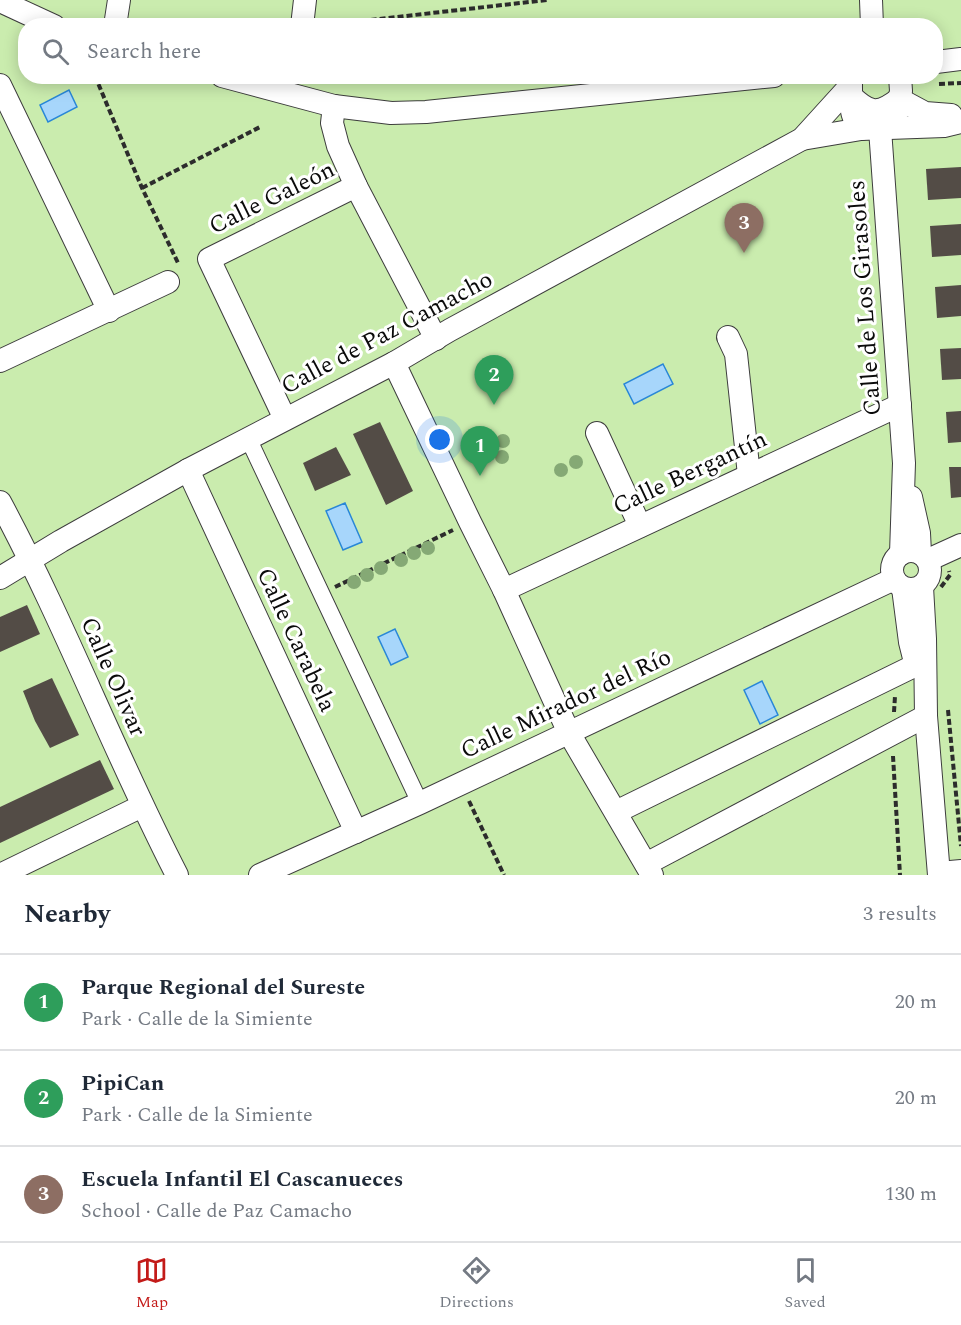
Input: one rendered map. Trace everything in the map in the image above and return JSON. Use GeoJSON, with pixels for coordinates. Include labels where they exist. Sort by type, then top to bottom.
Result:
{"type":"FeatureCollection","features":[{"type":"Feature","properties":{"kind":"street"},"geometry":{"type":"LineString","coordinates":[[303,18],[305,0]]}},
{"type":"Feature","properties":{"kind":"street"},"geometry":{"type":"LineString","coordinates":[[872,0],[872,18]]}},
{"type":"Feature","properties":{"kind":"street"},"geometry":{"type":"LineString","coordinates":[[0,1],[37,18]]}},
{"type":"Feature","properties":{"kind":"street"},"geometry":{"type":"LineString","coordinates":[[116,18],[117,1]]}},
{"type":"Feature","properties":{"kind":"street"},"geometry":{"type":"LineString","coordinates":[[943,70],[961,59]]}},
{"type":"Feature","properties":{"kind":"street"},"geometry":{"type":"LineString","coordinates":[[296,86],[334,106],[391,113],[426,112],[697,84]]}},
{"type":"Feature","properties":{"kind":"street"},"geometry":{"type":"LineString","coordinates":[[0,85],[109,311]]}},
{"type":"Feature","properties":{"kind":"street"},"geometry":{"type":"LineString","coordinates":[[851,86],[864,108],[879,111],[888,107],[900,88]]}},
{"type":"Feature","properties":{"kind":"street","name":"Calle de Los Girasoles"},"geometry":{"type":"LineString","coordinates":[[851,86],[851,111],[856,124],[871,129],[904,463],[919,533],[931,553]]}},
{"type":"Feature","properties":{"kind":"street","name":"Calle de Paz Camacho"},"geometry":{"type":"LineString","coordinates":[[0,578],[188,470],[394,363],[802,139],[851,86]]}},
{"type":"Feature","properties":{"kind":"street"},"geometry":{"type":"LineString","coordinates":[[900,88],[925,113],[961,116]]}},
{"type":"Feature","properties":{"kind":"street"},"geometry":{"type":"LineString","coordinates":[[871,129],[890,124],[897,115],[900,88]]}},
{"type":"Feature","properties":{"kind":"street","name":"Calle Galeón"},"geometry":{"type":"LineString","coordinates":[[334,106],[332,123],[338,146],[356,186],[436,339]]}},
{"type":"Feature","properties":{"kind":"street","name":"Calle de Paz Camacho"},"geometry":{"type":"LineString","coordinates":[[802,139],[871,129],[944,126],[961,122]]}},
{"type":"Feature","properties":{"kind":"street","name":"Calle Galeón"},"geometry":{"type":"LineString","coordinates":[[285,418],[209,259],[356,186]]}},
{"type":"Feature","properties":{"kind":"street"},"geometry":{"type":"LineString","coordinates":[[0,361],[168,282]]}},
{"type":"Feature","properties":{"kind":"street"},"geometry":{"type":"LineString","coordinates":[[728,337],[736,354],[749,476]]}},
{"type":"Feature","properties":{"kind":"street"},"geometry":{"type":"LineString","coordinates":[[394,363],[504,590],[569,733],[649,869],[926,714]]}},
{"type":"Feature","properties":{"kind":"street","name":"Calle Bergantín"},"geometry":{"type":"LineString","coordinates":[[504,590],[900,405]]}},
{"type":"Feature","properties":{"kind":"street"},"geometry":{"type":"LineString","coordinates":[[597,433],[640,526]]}},
{"type":"Feature","properties":{"kind":"street"},"geometry":{"type":"LineString","coordinates":[[249,440],[420,803]]}},
{"type":"Feature","properties":{"kind":"street","name":"Calle Carabela"},"geometry":{"type":"LineString","coordinates":[[188,470],[356,832]]}},
{"type":"Feature","properties":{"kind":"street","name":"Calle Olivar"},"geometry":{"type":"LineString","coordinates":[[0,502],[31,560],[142,806],[177,875]]}},
{"type":"Feature","properties":{"kind":"street"},"geometry":{"type":"LineString","coordinates":[[914,586],[928,580],[931,553],[895,560],[892,570],[914,586],[925,639],[926,714],[939,872],[961,868]]}},
{"type":"Feature","properties":{"kind":"street"},"geometry":{"type":"LineString","coordinates":[[914,586],[910,642],[926,714]]}},
{"type":"Feature","properties":{"kind":"street","name":"Calle Mirador del Río"},"geometry":{"type":"LineString","coordinates":[[260,875],[569,733],[914,586]]}},
{"type":"Feature","properties":{"kind":"street"},"geometry":{"type":"LineString","coordinates":[[616,812],[915,666]]}},
{"type":"Feature","properties":{"kind":"street"},"geometry":{"type":"LineString","coordinates":[[0,875],[142,806]]}},
{"type":"Feature","properties":{"kind":"path"},"geometry":{"type":"LineString","coordinates":[[388,18],[547,0]]}},
{"type":"Feature","properties":{"kind":"path"},"geometry":{"type":"LineString","coordinates":[[943,76],[961,83]]}},
{"type":"Feature","properties":{"kind":"path"},"geometry":{"type":"LineString","coordinates":[[98,84],[142,188],[183,275],[168,282]]}},
{"type":"Feature","properties":{"kind":"path"},"geometry":{"type":"LineString","coordinates":[[142,188],[261,127]]}},
{"type":"Feature","properties":{"kind":"path"},"geometry":{"type":"LineString","coordinates":[[320,594],[470,522]]}},
{"type":"Feature","properties":{"kind":"path"},"geometry":{"type":"LineString","coordinates":[[914,586],[950,575],[931,553]]}},
{"type":"Feature","properties":{"kind":"path"},"geometry":{"type":"LineString","coordinates":[[948,706],[961,846]]}},
{"type":"Feature","properties":{"kind":"path"},"geometry":{"type":"LineString","coordinates":[[461,784],[504,875]]}},
{"type":"Feature","properties":{"kind":"green space"},"geometry":{"type":"Polygon","coordinates":[[[0,0],[961,0],[961,875],[0,875],[0,0]]]}},
{"type":"Feature","properties":{"kind":"water"},"geometry":{"type":"Polygon","coordinates":[[[69,90],[77,107],[48,122],[40,105],[69,90]]]}},
{"type":"Feature","properties":{"kind":"water"},"geometry":{"type":"Polygon","coordinates":[[[663,364],[673,384],[634,404],[624,384],[663,364]]]}},
{"type":"Feature","properties":{"kind":"water"},"geometry":{"type":"Polygon","coordinates":[[[345,503],[362,542],[343,550],[326,511],[345,503]]]}},
{"type":"Feature","properties":{"kind":"water"},"geometry":{"type":"Polygon","coordinates":[[[395,629],[408,657],[391,665],[378,637],[395,629]]]}},
{"type":"Feature","properties":{"kind":"water"},"geometry":{"type":"Polygon","coordinates":[[[762,681],[778,715],[760,724],[744,690],[762,681]]]}},
{"type":"Feature","properties":{"kind":"building"},"geometry":{"type":"Polygon","coordinates":[[[961,167],[961,198],[928,200],[926,169],[961,167]]]}},
{"type":"Feature","properties":{"kind":"building"},"geometry":{"type":"Polygon","coordinates":[[[961,224],[961,255],[932,257],[930,226],[961,224]]]}},
{"type":"Feature","properties":{"kind":"building"},"geometry":{"type":"Polygon","coordinates":[[[961,285],[961,316],[937,318],[935,287],[961,285]]]}},
{"type":"Feature","properties":{"kind":"building"},"geometry":{"type":"Polygon","coordinates":[[[961,348],[961,379],[942,380],[940,349],[961,348]]]}},
{"type":"Feature","properties":{"kind":"building"},"geometry":{"type":"Polygon","coordinates":[[[961,411],[961,442],[948,443],[946,412],[961,411]]]}},
{"type":"Feature","properties":{"kind":"building"},"geometry":{"type":"Polygon","coordinates":[[[380,422],[413,491],[386,505],[353,434],[380,422]]]}},
{"type":"Feature","properties":{"kind":"building"},"geometry":{"type":"Polygon","coordinates":[[[336,447],[351,475],[315,491],[303,463],[336,447]]]}},
{"type":"Feature","properties":{"kind":"building"},"geometry":{"type":"Polygon","coordinates":[[[949,467],[961,467],[961,497],[951,498],[949,467]]]}},
{"type":"Feature","properties":{"kind":"building"},"geometry":{"type":"Polygon","coordinates":[[[27,605],[40,634],[0,652],[0,617],[27,605]]]}},
{"type":"Feature","properties":{"kind":"building"},"geometry":{"type":"Polygon","coordinates":[[[52,678],[79,735],[50,748],[35,721],[23,691],[52,678]]]}},
{"type":"Feature","properties":{"kind":"building"},"geometry":{"type":"Polygon","coordinates":[[[100,760],[114,789],[0,843],[0,807],[100,760]]]}},
{"type":"Feature","properties":{"kind":"place","name":"Escuela Infantil El Cascanueces"},"geometry":{"type":"Point","coordinates":[744,253]}},
{"type":"Feature","properties":{"kind":"place","name":"PipiCan"},"geometry":{"type":"Point","coordinates":[494,405]}},
{"type":"Feature","properties":{"kind":"place","name":"Parque Regional del Sureste"},"geometry":{"type":"Point","coordinates":[480,476]}}]}
